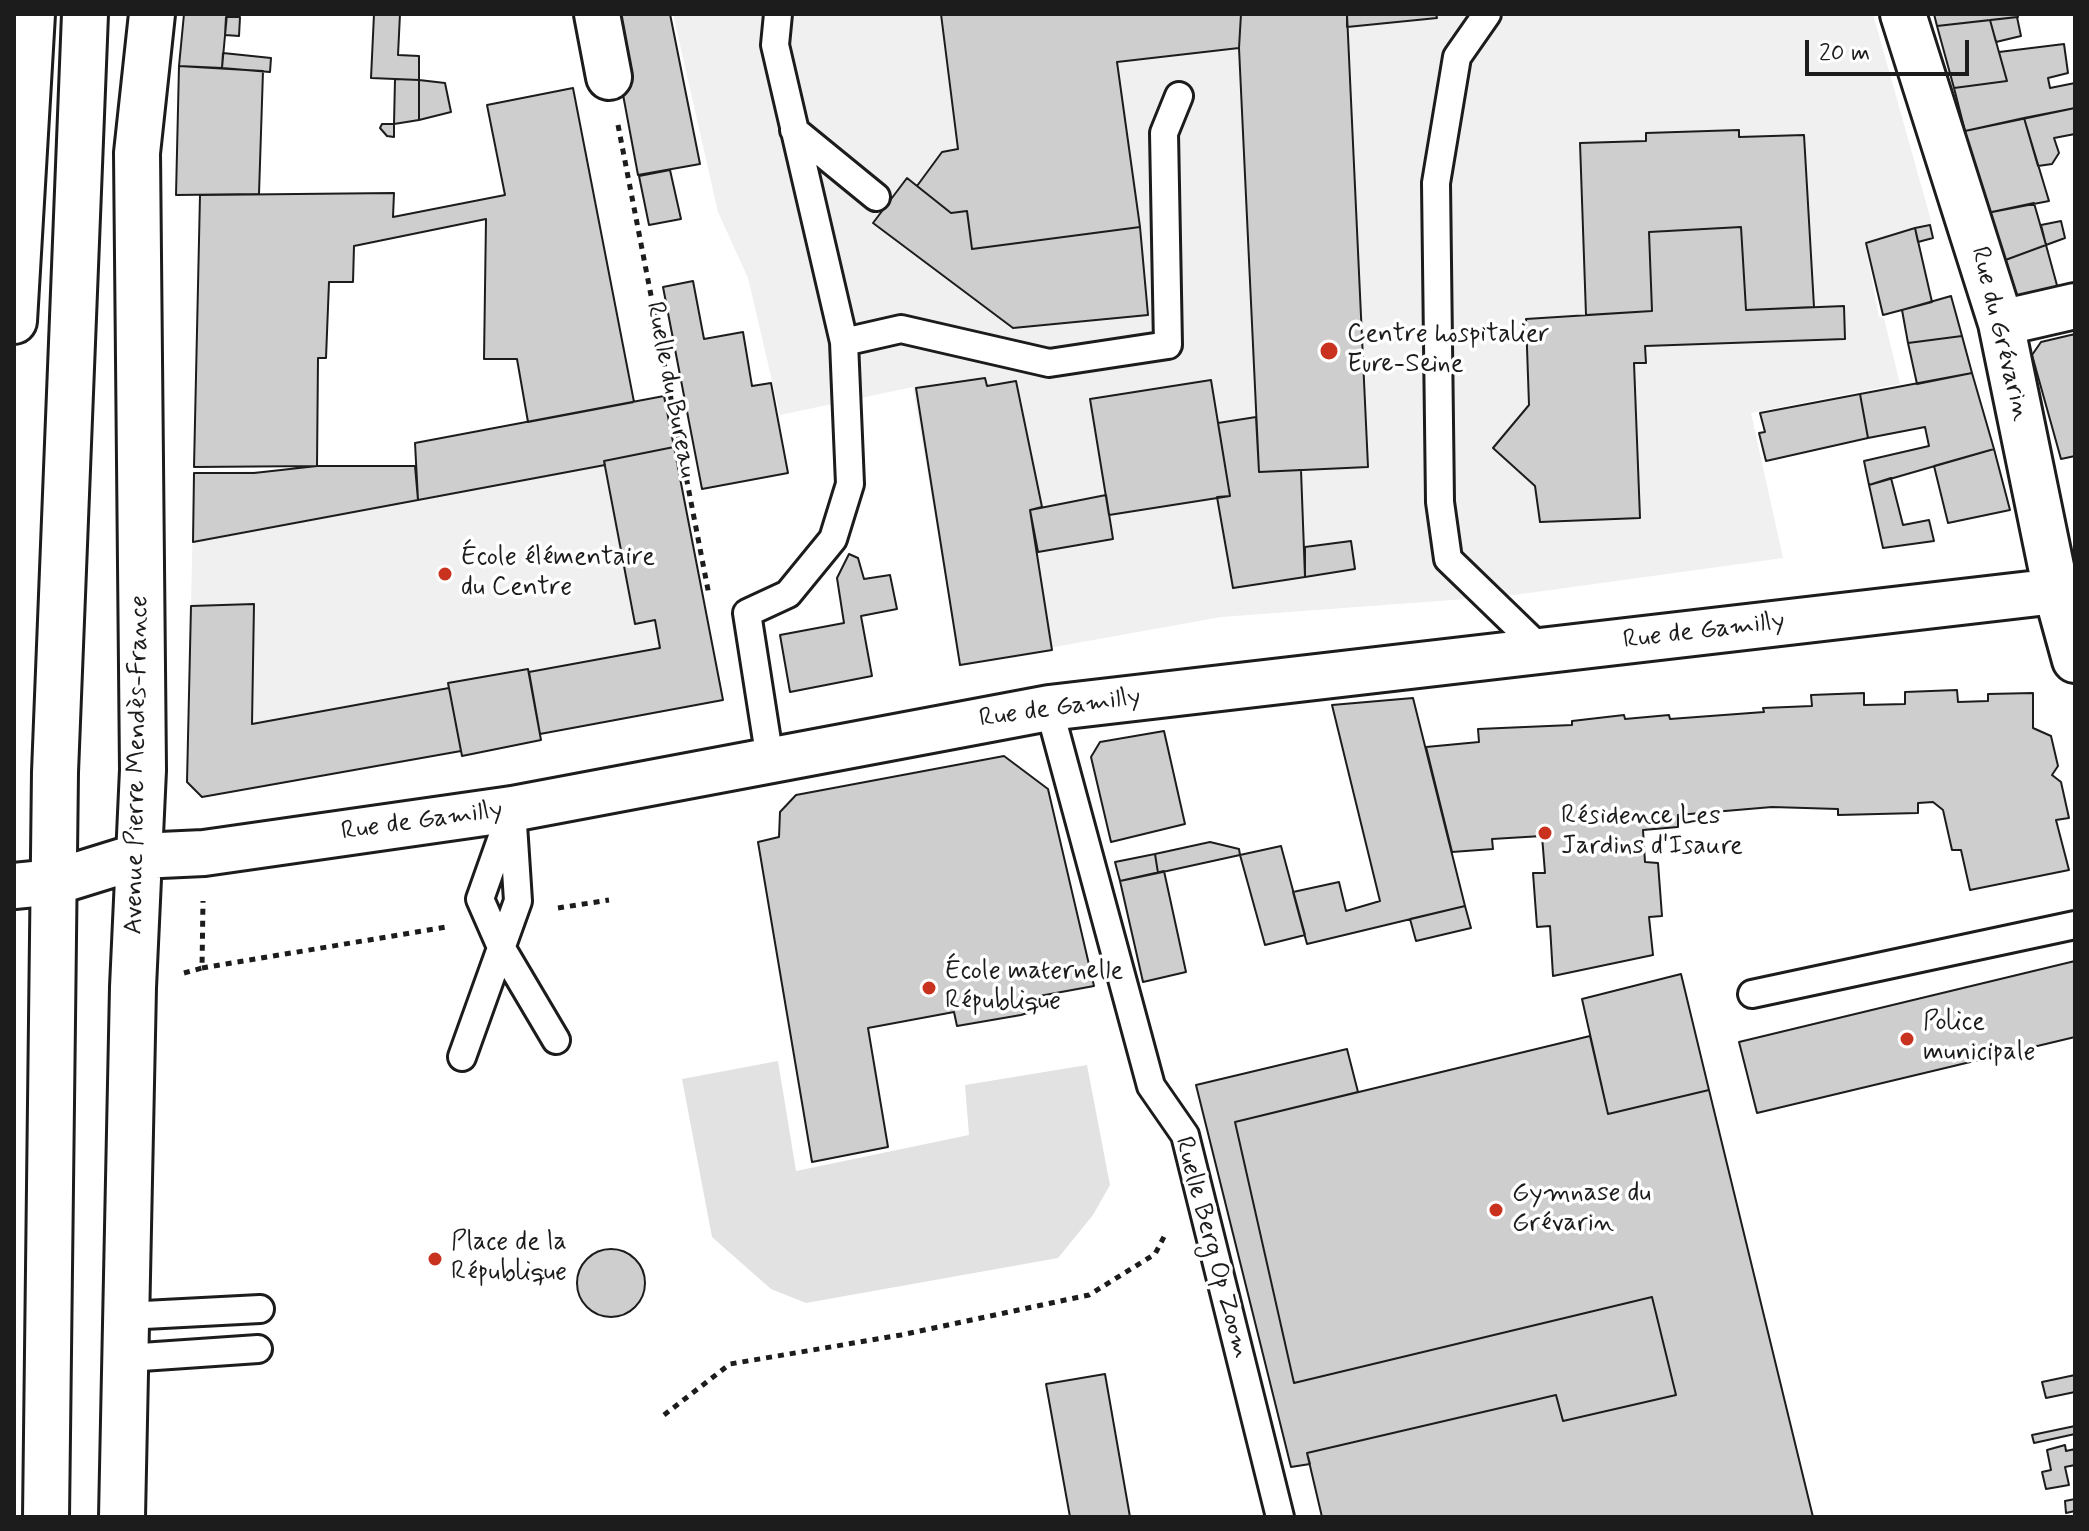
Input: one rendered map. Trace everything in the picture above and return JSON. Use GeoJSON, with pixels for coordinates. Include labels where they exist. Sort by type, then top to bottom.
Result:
{"type":"FeatureCollection","features":[{"type":"Feature","properties":{"kind":"street"},"geometry":{"type":"LineString","coordinates":[[14,321],[32,14]]}},
{"type":"Feature","properties":{"kind":"street"},"geometry":{"type":"LineString","coordinates":[[46,1517],[35,884],[55,772],[85,14]]}},
{"type":"Feature","properties":{"kind":"street","name":"Avenue Pierre Mendès-France"},"geometry":{"type":"LineString","coordinates":[[122,1517],[143,754],[137,153],[152,14]]}},
{"type":"Feature","properties":{"kind":"street"},"geometry":{"type":"LineString","coordinates":[[597,14],[609,77]]}},
{"type":"Feature","properties":{"kind":"street","name":"Rue du Grévarin"},"geometry":{"type":"LineString","coordinates":[[1903,14],[2001,323],[2066,592],[2075,660]]}},
{"type":"Feature","properties":{"kind":"street"},"geometry":{"type":"LineString","coordinates":[[2001,323],[2075,306]]}},
{"type":"Feature","properties":{"kind":"street","name":"Rue de Gamilly"},"geometry":{"type":"LineString","coordinates":[[35,884],[139,856],[204,853],[512,809],[1049,708],[2066,592]]}},
{"type":"Feature","properties":{"kind":"lane"},"geometry":{"type":"LineString","coordinates":[[770,760],[747,613],[788,594],[833,539],[850,484],[844,342],[775,45],[778,14]]}},
{"type":"Feature","properties":{"kind":"lane"},"geometry":{"type":"LineString","coordinates":[[1487,14],[1457,57],[1436,183],[1440,502],[1448,559],[1543,651]]}},
{"type":"Feature","properties":{"kind":"lane"},"geometry":{"type":"LineString","coordinates":[[844,342],[901,329],[1049,363],[1168,345],[1164,133],[1179,96]]}},
{"type":"Feature","properties":{"kind":"lane"},"geometry":{"type":"LineString","coordinates":[[794,130],[876,197]]}},
{"type":"Feature","properties":{"kind":"lane","name":"Ruelle Berg Op Zoom"},"geometry":{"type":"LineString","coordinates":[[1049,708],[1151,1086],[1185,1135],[1280,1517]]}},
{"type":"Feature","properties":{"kind":"lane"},"geometry":{"type":"LineString","coordinates":[[501,917],[480,899],[512,809]]}},
{"type":"Feature","properties":{"kind":"lane"},"geometry":{"type":"LineString","coordinates":[[462,1057],[501,947],[501,917],[518,901],[512,809]]}},
{"type":"Feature","properties":{"kind":"lane"},"geometry":{"type":"LineString","coordinates":[[1752,994],[2075,925]]}},
{"type":"Feature","properties":{"kind":"lane"},"geometry":{"type":"LineString","coordinates":[[501,947],[556,1040]]}},
{"type":"Feature","properties":{"kind":"lane"},"geometry":{"type":"LineString","coordinates":[[126,1337],[260,1309]]}},
{"type":"Feature","properties":{"kind":"lane"},"geometry":{"type":"LineString","coordinates":[[126,1337],[258,1349]]}},
{"type":"Feature","properties":{"kind":"path","name":"Ruelle du Bureau"},"geometry":{"type":"LineString","coordinates":[[609,77],[712,609]]}},
{"type":"Feature","properties":{"kind":"path"},"geometry":{"type":"LineString","coordinates":[[202,968],[609,900]]}},
{"type":"Feature","properties":{"kind":"path"},"geometry":{"type":"LineString","coordinates":[[664,1415],[730,1364],[901,1335],[1089,1295],[1155,1254],[1169,1227]]}},
{"type":"Feature","properties":{"kind":"shaded area","name":"Centre hospitalier Eure-Seine"},"geometry":{"type":"Polygon","coordinates":[[[673,14],[1873,14],[1932,224],[1865,242],[1879,317],[1884,318],[1900,384],[1751,413],[1783,558],[1507,596],[1221,617],[960,664],[913,387],[780,415],[748,278],[718,212],[673,14]]]}},
{"type":"Feature","properties":{"kind":"shaded area","name":"École élémentaire du Centre"},"geometry":{"type":"Polygon","coordinates":[[[664,396],[723,700],[541,734],[541,740],[462,756],[460,751],[202,797],[187,782],[194,473],[415,466],[415,443],[664,396]]]}},
{"type":"Feature","properties":{"kind":"shaded area"},"geometry":{"type":"Polygon","coordinates":[[[778,1061],[796,1171],[969,1135],[965,1085],[1087,1065],[1110,1185],[1093,1215],[1058,1258],[806,1303],[771,1289],[712,1237],[682,1079],[778,1061]]]}},
{"type":"Feature","properties":{"kind":"building"},"geometry":{"type":"Polygon","coordinates":[[[184,14],[227,14],[222,68],[179,66],[184,14]]]}},
{"type":"Feature","properties":{"kind":"building"},"geometry":{"type":"Polygon","coordinates":[[[374,14],[400,14],[398,55],[419,56],[419,80],[371,78],[374,14]]]}},
{"type":"Feature","properties":{"kind":"building"},"geometry":{"type":"Polygon","coordinates":[[[608,14],[670,14],[700,164],[638,175],[608,14]]]}},
{"type":"Feature","properties":{"kind":"building"},"geometry":{"type":"Polygon","coordinates":[[[941,14],[1241,14],[1239,48],[1117,62],[1140,227],[972,249],[967,211],[951,213],[917,186],[942,152],[958,149],[941,14]]]}},
{"type":"Feature","properties":{"kind":"building"},"geometry":{"type":"Polygon","coordinates":[[[1241,14],[1347,14],[1368,467],[1259,472],[1239,48],[1241,14]]]}},
{"type":"Feature","properties":{"kind":"building"},"geometry":{"type":"Polygon","coordinates":[[[1347,14],[1436,14],[1437,18],[1347,27],[1347,14]]]}},
{"type":"Feature","properties":{"kind":"building"},"geometry":{"type":"Polygon","coordinates":[[[1934,14],[2017,14],[2018,17],[1937,26],[1934,14]]]}},
{"type":"Feature","properties":{"kind":"building"},"geometry":{"type":"Polygon","coordinates":[[[226,17],[240,17],[239,36],[225,35],[226,17]]]}},
{"type":"Feature","properties":{"kind":"building"},"geometry":{"type":"Polygon","coordinates":[[[2017,17],[2021,36],[1996,42],[1990,20],[2017,17]]]}},
{"type":"Feature","properties":{"kind":"building"},"geometry":{"type":"Polygon","coordinates":[[[1990,20],[2007,81],[1954,88],[1937,26],[1990,20]]]}},
{"type":"Feature","properties":{"kind":"building"},"geometry":{"type":"Polygon","coordinates":[[[2064,44],[2068,73],[2048,78],[2050,88],[2075,83],[2075,108],[1965,131],[1954,88],[2007,81],[1999,52],[2064,44]]]}},
{"type":"Feature","properties":{"kind":"building"},"geometry":{"type":"Polygon","coordinates":[[[223,53],[271,58],[270,72],[222,68],[223,53]]]}},
{"type":"Feature","properties":{"kind":"building"},"geometry":{"type":"Polygon","coordinates":[[[179,66],[263,71],[259,194],[176,195],[179,66]]]}},
{"type":"Feature","properties":{"kind":"building"},"geometry":{"type":"Polygon","coordinates":[[[395,79],[419,80],[419,120],[394,124],[395,79]]]}},
{"type":"Feature","properties":{"kind":"building"},"geometry":{"type":"Polygon","coordinates":[[[419,80],[445,83],[451,112],[419,120],[419,80]]]}},
{"type":"Feature","properties":{"kind":"building"},"geometry":{"type":"Polygon","coordinates":[[[573,88],[634,402],[528,422],[517,359],[484,359],[486,219],[354,246],[353,282],[329,282],[326,358],[318,358],[317,466],[194,467],[200,195],[394,193],[393,217],[505,195],[487,105],[573,88]]]}},
{"type":"Feature","properties":{"kind":"building"},"geometry":{"type":"Polygon","coordinates":[[[2075,108],[2075,134],[2054,138],[2059,153],[2052,164],[2038,166],[2024,118],[2075,108]]]}},
{"type":"Feature","properties":{"kind":"building"},"geometry":{"type":"Polygon","coordinates":[[[2024,118],[2049,201],[1987,213],[1965,131],[2024,118]]]}},
{"type":"Feature","properties":{"kind":"building"},"geometry":{"type":"Polygon","coordinates":[[[382,124],[394,124],[394,137],[387,136],[380,128],[382,124]]]}},
{"type":"Feature","properties":{"kind":"building"},"geometry":{"type":"Polygon","coordinates":[[[1739,130],[1739,137],[1804,135],[1814,307],[1746,310],[1741,227],[1649,232],[1652,311],[1586,315],[1580,143],[1646,141],[1646,133],[1739,130]]]}},
{"type":"Feature","properties":{"kind":"building"},"geometry":{"type":"Polygon","coordinates":[[[670,170],[681,219],[649,225],[639,176],[670,170]]]}},
{"type":"Feature","properties":{"kind":"building"},"geometry":{"type":"Polygon","coordinates":[[[907,178],[951,213],[967,211],[972,249],[1140,227],[1148,315],[1013,328],[873,223],[907,178]]]}},
{"type":"Feature","properties":{"kind":"building"},"geometry":{"type":"Polygon","coordinates":[[[2034,203],[2046,245],[2000,262],[1987,213],[2034,203]]]}},
{"type":"Feature","properties":{"kind":"building"},"geometry":{"type":"Polygon","coordinates":[[[2061,221],[2065,238],[2046,245],[2041,225],[2061,221]]]}},
{"type":"Feature","properties":{"kind":"building"},"geometry":{"type":"Polygon","coordinates":[[[1930,225],[1933,238],[1918,242],[1915,228],[1930,225]]]}},
{"type":"Feature","properties":{"kind":"building"},"geometry":{"type":"Polygon","coordinates":[[[1741,227],[1746,310],[1844,306],[1845,339],[1645,346],[1646,363],[1634,363],[1640,518],[1540,522],[1535,486],[1493,448],[1529,405],[1526,319],[1652,311],[1649,232],[1741,227]]]}},
{"type":"Feature","properties":{"kind":"building"},"geometry":{"type":"Polygon","coordinates":[[[1915,228],[1932,302],[1883,315],[1866,243],[1915,228]]]}},
{"type":"Feature","properties":{"kind":"building"},"geometry":{"type":"Polygon","coordinates":[[[2046,245],[2058,289],[2010,297],[2000,262],[2046,245]]]}},
{"type":"Feature","properties":{"kind":"building"},"geometry":{"type":"Polygon","coordinates":[[[693,281],[704,339],[743,332],[752,386],[771,383],[788,473],[702,489],[663,287],[693,281]]]}},
{"type":"Feature","properties":{"kind":"building"},"geometry":{"type":"Polygon","coordinates":[[[1951,296],[1962,336],[1908,343],[1902,310],[1951,296]]]}},
{"type":"Feature","properties":{"kind":"building"},"geometry":{"type":"Polygon","coordinates":[[[2075,334],[2075,456],[2061,459],[2032,355],[2041,342],[2075,334]]]}},
{"type":"Feature","properties":{"kind":"building"},"geometry":{"type":"Polygon","coordinates":[[[1962,336],[1972,373],[1917,384],[1908,343],[1962,336]]]}},
{"type":"Feature","properties":{"kind":"building"},"geometry":{"type":"Polygon","coordinates":[[[1972,373],[1994,449],[1869,485],[1864,461],[1929,446],[1925,427],[1868,438],[1860,394],[1972,373]]]}},
{"type":"Feature","properties":{"kind":"building"},"geometry":{"type":"Polygon","coordinates":[[[985,378],[987,386],[1016,381],[1042,507],[1030,510],[1052,650],[960,665],[916,388],[985,378]]]}},
{"type":"Feature","properties":{"kind":"building"},"geometry":{"type":"Polygon","coordinates":[[[1211,380],[1230,496],[1109,515],[1090,399],[1211,380]]]}},
{"type":"Feature","properties":{"kind":"building"},"geometry":{"type":"Polygon","coordinates":[[[1860,394],[1868,438],[1766,461],[1759,433],[1765,432],[1760,413],[1860,394]]]}},
{"type":"Feature","properties":{"kind":"building"},"geometry":{"type":"Polygon","coordinates":[[[664,396],[674,447],[604,461],[605,465],[418,500],[415,443],[664,396]]]}},
{"type":"Feature","properties":{"kind":"building"},"geometry":{"type":"Polygon","coordinates":[[[1256,417],[1259,472],[1301,470],[1305,577],[1233,588],[1217,497],[1230,496],[1218,423],[1256,417]]]}},
{"type":"Feature","properties":{"kind":"building"},"geometry":{"type":"Polygon","coordinates":[[[674,447],[723,700],[540,734],[529,672],[660,648],[655,620],[635,624],[604,461],[674,447]]]}},
{"type":"Feature","properties":{"kind":"building"},"geometry":{"type":"Polygon","coordinates":[[[1994,449],[2010,510],[1948,523],[1934,466],[1994,449]]]}},
{"type":"Feature","properties":{"kind":"building"},"geometry":{"type":"Polygon","coordinates":[[[317,466],[415,466],[418,500],[193,542],[194,473],[254,473],[317,466]]]}},
{"type":"Feature","properties":{"kind":"building"},"geometry":{"type":"Polygon","coordinates":[[[1891,478],[1903,525],[1929,520],[1934,541],[1883,548],[1869,485],[1891,478]]]}},
{"type":"Feature","properties":{"kind":"building"},"geometry":{"type":"Polygon","coordinates":[[[1106,495],[1113,539],[1038,552],[1030,510],[1106,495]]]}},
{"type":"Feature","properties":{"kind":"building"},"geometry":{"type":"Polygon","coordinates":[[[1351,541],[1355,569],[1305,577],[1305,547],[1351,541]]]}},
{"type":"Feature","properties":{"kind":"building"},"geometry":{"type":"Polygon","coordinates":[[[849,554],[858,558],[864,579],[890,575],[897,609],[861,616],[872,676],[790,692],[780,635],[844,623],[837,578],[849,554]]]}},
{"type":"Feature","properties":{"kind":"building"},"geometry":{"type":"Polygon","coordinates":[[[254,604],[252,724],[449,688],[461,751],[202,797],[187,782],[191,606],[254,604]]]}},
{"type":"Feature","properties":{"kind":"building"},"geometry":{"type":"Polygon","coordinates":[[[528,669],[541,740],[462,756],[448,683],[528,669]]]}},
{"type":"Feature","properties":{"kind":"building","name":"Résidence Les Jardins d'Isaure"},"geometry":{"type":"Polygon","coordinates":[[[1957,690],[1958,702],[1988,701],[1988,694],[2033,693],[2033,728],[2051,736],[2058,766],[2052,775],[2061,782],[2069,818],[2056,820],[2069,870],[1970,890],[1961,850],[1952,850],[1943,810],[1933,802],[1918,803],[1918,813],[1838,815],[1838,809],[1772,807],[1678,815],[1678,827],[1643,830],[1645,862],[1658,863],[1662,916],[1649,917],[1653,955],[1553,976],[1550,926],[1537,927],[1533,873],[1545,873],[1542,836],[1492,839],[1493,849],[1452,852],[1426,747],[1479,742],[1478,729],[1572,725],[1572,721],[1624,715],[1625,719],[1669,715],[1670,719],[1764,712],[1763,708],[1812,706],[1811,695],[1864,693],[1864,705],[1905,704],[1905,692],[1957,690]]]}},
{"type":"Feature","properties":{"kind":"building"},"geometry":{"type":"Polygon","coordinates":[[[1413,698],[1465,906],[1307,944],[1293,892],[1339,882],[1346,911],[1380,901],[1332,705],[1413,698]]]}},
{"type":"Feature","properties":{"kind":"building"},"geometry":{"type":"Polygon","coordinates":[[[1164,731],[1185,824],[1111,842],[1091,757],[1100,742],[1164,731]]]}},
{"type":"Feature","properties":{"kind":"building"},"geometry":{"type":"Polygon","coordinates":[[[1004,756],[1048,789],[1094,986],[1034,997],[1037,1010],[1021,1015],[957,1026],[954,1012],[868,1028],[888,1147],[812,1162],[758,842],[779,837],[780,812],[796,795],[1004,756]]]}},
{"type":"Feature","properties":{"kind":"building"},"geometry":{"type":"Polygon","coordinates":[[[1210,842],[1239,849],[1240,855],[1158,873],[1155,854],[1210,842]]]}},
{"type":"Feature","properties":{"kind":"building"},"geometry":{"type":"Polygon","coordinates":[[[1281,846],[1305,935],[1265,945],[1240,855],[1281,846]]]}},
{"type":"Feature","properties":{"kind":"building"},"geometry":{"type":"Polygon","coordinates":[[[1155,854],[1158,873],[1120,881],[1115,862],[1155,854]]]}},
{"type":"Feature","properties":{"kind":"building"},"geometry":{"type":"Polygon","coordinates":[[[1164,871],[1186,972],[1143,982],[1120,881],[1164,871]]]}},
{"type":"Feature","properties":{"kind":"building"},"geometry":{"type":"Polygon","coordinates":[[[1465,906],[1471,928],[1416,941],[1410,919],[1465,906]]]}},
{"type":"Feature","properties":{"kind":"building","name":"Police municipale"},"geometry":{"type":"Polygon","coordinates":[[[2075,961],[2075,1037],[1757,1113],[1739,1042],[2075,961]]]}},
{"type":"Feature","properties":{"kind":"building"},"geometry":{"type":"Polygon","coordinates":[[[1681,974],[1709,1090],[1608,1114],[1582,999],[1681,974]]]}},
{"type":"Feature","properties":{"kind":"building","name":"Gymnase du Grévarin"},"geometry":{"type":"Polygon","coordinates":[[[1590,1036],[1608,1114],[1709,1090],[1813,1517],[1322,1517],[1307,1453],[1556,1395],[1563,1421],[1676,1395],[1652,1297],[1294,1383],[1235,1122],[1590,1036]]]}},
{"type":"Feature","properties":{"kind":"building"},"geometry":{"type":"Polygon","coordinates":[[[1347,1049],[1358,1092],[1235,1122],[1294,1383],[1652,1297],[1676,1395],[1563,1421],[1556,1395],[1307,1453],[1310,1464],[1291,1467],[1196,1085],[1347,1049]]]}},
{"type":"Feature","properties":{"kind":"building"},"geometry":{"type":"Polygon","coordinates":[[[611,1249],[635,1259],[645,1283],[635,1307],[611,1317],[587,1307],[577,1283],[587,1259],[611,1249]]]}},
{"type":"Feature","properties":{"kind":"building"},"geometry":{"type":"Polygon","coordinates":[[[1105,1374],[1130,1517],[1070,1517],[1046,1384],[1105,1374]]]}},
{"type":"Feature","properties":{"kind":"building"},"geometry":{"type":"Polygon","coordinates":[[[2075,1375],[2075,1392],[2046,1398],[2042,1382],[2075,1375]]]}},
{"type":"Feature","properties":{"kind":"building"},"geometry":{"type":"Polygon","coordinates":[[[2075,1426],[2075,1434],[2034,1443],[2032,1435],[2075,1426]]]}},
{"type":"Feature","properties":{"kind":"building"},"geometry":{"type":"Polygon","coordinates":[[[2065,1445],[2066,1451],[2075,1449],[2075,1465],[2065,1467],[2069,1485],[2046,1489],[2042,1472],[2051,1470],[2047,1450],[2065,1445]]]}},
{"type":"Feature","properties":{"kind":"building"},"geometry":{"type":"Polygon","coordinates":[[[2075,1499],[2075,1511],[2066,1513],[2065,1501],[2075,1499]]]}},
{"type":"Feature","properties":{"kind":"place","name":"Centre hospitalier Eure-Seine"},"geometry":{"type":"Point","coordinates":[1329,351]}},
{"type":"Feature","properties":{"kind":"place","name":"École élémentaire du Centre"},"geometry":{"type":"Point","coordinates":[445,574]}},
{"type":"Feature","properties":{"kind":"place","name":"Résidence Les Jardins d'Isaure"},"geometry":{"type":"Point","coordinates":[1545,833]}},
{"type":"Feature","properties":{"kind":"place","name":"École maternelle République"},"geometry":{"type":"Point","coordinates":[929,988]}},
{"type":"Feature","properties":{"kind":"place","name":"Police municipale"},"geometry":{"type":"Point","coordinates":[1907,1039]}},
{"type":"Feature","properties":{"kind":"place","name":"Gymnase du Grévarin"},"geometry":{"type":"Point","coordinates":[1496,1210]}},
{"type":"Feature","properties":{"kind":"place","name":"Place de la République"},"geometry":{"type":"Point","coordinates":[435,1259]}}]}
